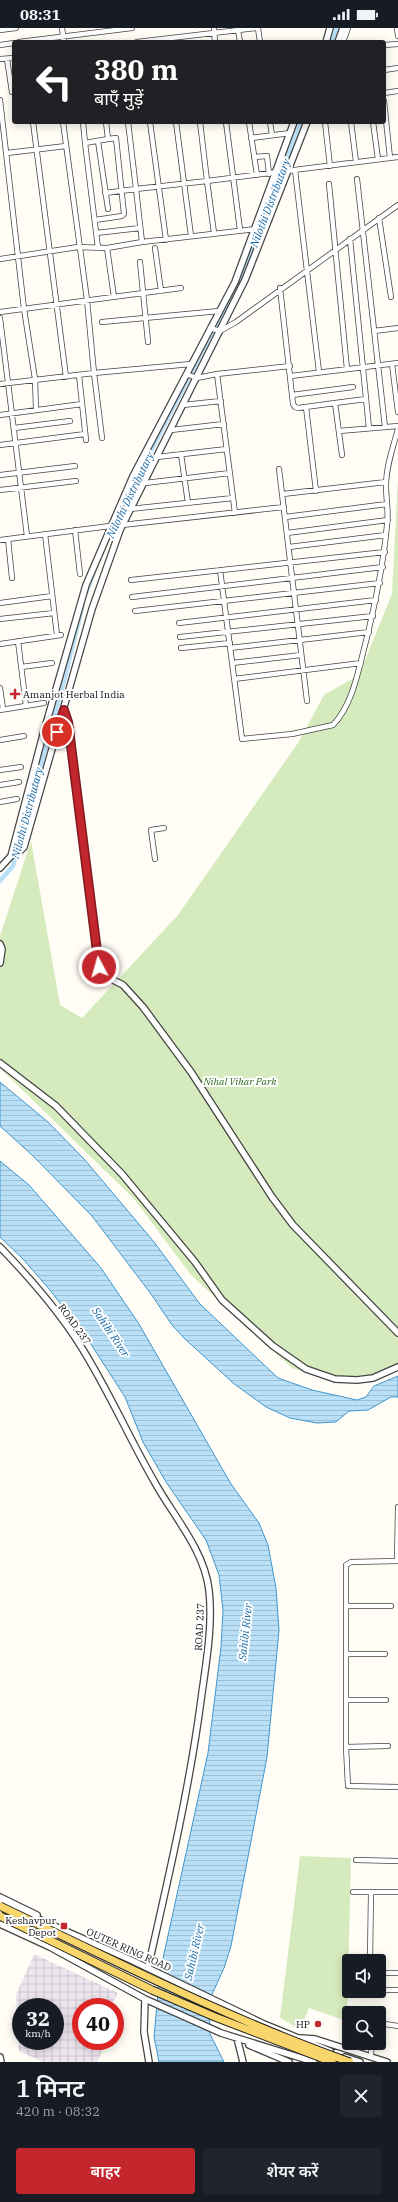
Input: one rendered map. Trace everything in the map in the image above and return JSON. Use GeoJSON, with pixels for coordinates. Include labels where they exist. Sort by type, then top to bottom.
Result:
{"type":"FeatureCollection","features":[{"type":"Feature","properties":{"kind":"main road","name":"OUTER RING ROAD"},"geometry":{"type":"LineString","coordinates":[[0,1906],[155,1981],[293,2042],[350,2062]]}},
{"type":"Feature","properties":{"kind":"main road"},"geometry":{"type":"LineString","coordinates":[[0,1916],[159,1993],[215,2017],[332,2062]]}},
{"type":"Feature","properties":{"kind":"street"},"geometry":{"type":"LineString","coordinates":[[0,30],[16,28]]}},
{"type":"Feature","properties":{"kind":"street"},"geometry":{"type":"LineString","coordinates":[[62,28],[64,40]]}},
{"type":"Feature","properties":{"kind":"street"},"geometry":{"type":"LineString","coordinates":[[34,40],[132,28]]}},
{"type":"Feature","properties":{"kind":"street"},"geometry":{"type":"LineString","coordinates":[[166,40],[214,30],[257,28],[260,40]]}},
{"type":"Feature","properties":{"kind":"street"},"geometry":{"type":"LineString","coordinates":[[327,40],[330,28]]}},
{"type":"Feature","properties":{"kind":"street"},"geometry":{"type":"LineString","coordinates":[[339,40],[343,28]]}},
{"type":"Feature","properties":{"kind":"street"},"geometry":{"type":"LineString","coordinates":[[344,40],[348,28]]}},
{"type":"Feature","properties":{"kind":"street"},"geometry":{"type":"LineString","coordinates":[[397,28],[398,36]]}},
{"type":"Feature","properties":{"kind":"street"},"geometry":{"type":"LineString","coordinates":[[214,30],[215,40]]}},
{"type":"Feature","properties":{"kind":"street"},"geometry":{"type":"LineString","coordinates":[[238,30],[240,40]]}},
{"type":"Feature","properties":{"kind":"street"},"geometry":{"type":"LineString","coordinates":[[189,35],[190,40]]}},
{"type":"Feature","properties":{"kind":"street"},"geometry":{"type":"LineString","coordinates":[[0,45],[12,43]]}},
{"type":"Feature","properties":{"kind":"street"},"geometry":{"type":"LineString","coordinates":[[386,45],[398,44]]}},
{"type":"Feature","properties":{"kind":"street"},"geometry":{"type":"LineString","coordinates":[[7,58],[12,92]]}},
{"type":"Feature","properties":{"kind":"street"},"geometry":{"type":"LineString","coordinates":[[0,60],[12,58]]}},
{"type":"Feature","properties":{"kind":"street"},"geometry":{"type":"LineString","coordinates":[[386,70],[398,68]]}},
{"type":"Feature","properties":{"kind":"street"},"geometry":{"type":"LineString","coordinates":[[386,93],[398,91]]}},
{"type":"Feature","properties":{"kind":"street"},"geometry":{"type":"LineString","coordinates":[[0,100],[24,309],[35,379],[36,410]]}},
{"type":"Feature","properties":{"kind":"street"},"geometry":{"type":"LineString","coordinates":[[386,119],[390,158]]}},
{"type":"Feature","properties":{"kind":"street"},"geometry":{"type":"LineString","coordinates":[[33,124],[48,252],[57,305],[66,377]]}},
{"type":"Feature","properties":{"kind":"street"},"geometry":{"type":"LineString","coordinates":[[63,124],[78,247],[87,300],[102,438]]}},
{"type":"Feature","properties":{"kind":"street"},"geometry":{"type":"LineString","coordinates":[[83,124],[98,248]]}},
{"type":"Feature","properties":{"kind":"street"},"geometry":{"type":"LineString","coordinates":[[106,124],[108,139]]}},
{"type":"Feature","properties":{"kind":"street"},"geometry":{"type":"LineString","coordinates":[[128,124],[142,242]]}},
{"type":"Feature","properties":{"kind":"street"},"geometry":{"type":"LineString","coordinates":[[150,124],[166,240]]}},
{"type":"Feature","properties":{"kind":"street"},"geometry":{"type":"LineString","coordinates":[[176,124],[192,236]]}},
{"type":"Feature","properties":{"kind":"street"},"geometry":{"type":"LineString","coordinates":[[200,124],[214,233]]}},
{"type":"Feature","properties":{"kind":"street"},"geometry":{"type":"LineString","coordinates":[[226,124],[240,230]]}},
{"type":"Feature","properties":{"kind":"street"},"geometry":{"type":"LineString","coordinates":[[249,124],[257,175]]}},
{"type":"Feature","properties":{"kind":"street"},"geometry":{"type":"LineString","coordinates":[[270,124],[272,135]]}},
{"type":"Feature","properties":{"kind":"street"},"geometry":{"type":"LineString","coordinates":[[0,868],[26,841],[92,608],[133,476],[191,376],[215,330],[245,280],[282,172],[293,124]]}},
{"type":"Feature","properties":{"kind":"street"},"geometry":{"type":"LineString","coordinates":[[15,854],[42,738],[86,585],[116,527],[130,509],[183,405],[191,376],[191,364],[215,330],[219,311],[235,282],[256,229],[306,124]]}},
{"type":"Feature","properties":{"kind":"street"},"geometry":{"type":"LineString","coordinates":[[325,124],[330,166]]}},
{"type":"Feature","properties":{"kind":"street"},"geometry":{"type":"LineString","coordinates":[[351,124],[356,162]]}},
{"type":"Feature","properties":{"kind":"street"},"geometry":{"type":"LineString","coordinates":[[373,124],[378,160]]}},
{"type":"Feature","properties":{"kind":"street"},"geometry":{"type":"LineString","coordinates":[[251,138],[290,133]]}},
{"type":"Feature","properties":{"kind":"street"},"geometry":{"type":"LineString","coordinates":[[85,143],[116,138],[120,191],[124,215],[94,220]]}},
{"type":"Feature","properties":{"kind":"street"},"geometry":{"type":"LineString","coordinates":[[98,141],[108,209]]}},
{"type":"Feature","properties":{"kind":"street"},"geometry":{"type":"LineString","coordinates":[[7,153],[66,146]]}},
{"type":"Feature","properties":{"kind":"street"},"geometry":{"type":"LineString","coordinates":[[254,157],[267,156],[269,174]]}},
{"type":"Feature","properties":{"kind":"street"},"geometry":{"type":"LineString","coordinates":[[105,193],[398,157]]}},
{"type":"Feature","properties":{"kind":"street"},"geometry":{"type":"LineString","coordinates":[[295,170],[319,372]]}},
{"type":"Feature","properties":{"kind":"street"},"geometry":{"type":"LineString","coordinates":[[357,179],[385,427]]}},
{"type":"Feature","properties":{"kind":"street"},"geometry":{"type":"LineString","coordinates":[[329,184],[347,369]]}},
{"type":"Feature","properties":{"kind":"street"},"geometry":{"type":"LineString","coordinates":[[215,330],[246,315],[280,288],[398,205]]}},
{"type":"Feature","properties":{"kind":"street"},"geometry":{"type":"LineString","coordinates":[[379,218],[392,297]]}},
{"type":"Feature","properties":{"kind":"street"},"geometry":{"type":"LineString","coordinates":[[96,233],[140,228]]}},
{"type":"Feature","properties":{"kind":"street"},"geometry":{"type":"LineString","coordinates":[[0,259],[78,247],[107,248],[142,242],[256,229]]}},
{"type":"Feature","properties":{"kind":"street"},"geometry":{"type":"LineString","coordinates":[[350,239],[369,428]]}},
{"type":"Feature","properties":{"kind":"street"},"geometry":{"type":"LineString","coordinates":[[107,248],[114,297]]}},
{"type":"Feature","properties":{"kind":"street"},"geometry":{"type":"LineString","coordinates":[[155,248],[161,291]]}},
{"type":"Feature","properties":{"kind":"street"},"geometry":{"type":"LineString","coordinates":[[140,262],[148,342]]}},
{"type":"Feature","properties":{"kind":"street"},"geometry":{"type":"LineString","coordinates":[[0,312],[181,288]]}},
{"type":"Feature","properties":{"kind":"street"},"geometry":{"type":"LineString","coordinates":[[280,288],[290,366],[292,395],[295,407],[306,407],[366,399]]}},
{"type":"Feature","properties":{"kind":"street"},"geometry":{"type":"LineString","coordinates":[[102,322],[219,311]]}},
{"type":"Feature","properties":{"kind":"street"},"geometry":{"type":"LineString","coordinates":[[0,318],[2,351],[8,382],[27,536]]}},
{"type":"Feature","properties":{"kind":"street"},"geometry":{"type":"LineString","coordinates":[[374,331],[398,328]]}},
{"type":"Feature","properties":{"kind":"street"},"geometry":{"type":"LineString","coordinates":[[0,384],[35,379],[191,364]]}},
{"type":"Feature","properties":{"kind":"street"},"geometry":{"type":"LineString","coordinates":[[291,376],[395,364],[398,412]]}},
{"type":"Feature","properties":{"kind":"street"},"geometry":{"type":"LineString","coordinates":[[191,376],[290,366]]}},
{"type":"Feature","properties":{"kind":"street"},"geometry":{"type":"LineString","coordinates":[[217,374],[235,513]]}},
{"type":"Feature","properties":{"kind":"street"},"geometry":{"type":"LineString","coordinates":[[79,375],[86,440]]}},
{"type":"Feature","properties":{"kind":"street"},"geometry":{"type":"LineString","coordinates":[[292,395],[353,387]]}},
{"type":"Feature","properties":{"kind":"street"},"geometry":{"type":"LineString","coordinates":[[183,405],[220,401]]}},
{"type":"Feature","properties":{"kind":"street"},"geometry":{"type":"LineString","coordinates":[[335,403],[342,455]]}},
{"type":"Feature","properties":{"kind":"street"},"geometry":{"type":"LineString","coordinates":[[0,414],[82,404]]}},
{"type":"Feature","properties":{"kind":"street"},"geometry":{"type":"LineString","coordinates":[[306,407],[316,491]]}},
{"type":"Feature","properties":{"kind":"street"},"geometry":{"type":"LineString","coordinates":[[14,428],[70,421]]}},
{"type":"Feature","properties":{"kind":"street"},"geometry":{"type":"LineString","coordinates":[[171,430],[224,424]]}},
{"type":"Feature","properties":{"kind":"street"},"geometry":{"type":"LineString","coordinates":[[339,431],[398,426]]}},
{"type":"Feature","properties":{"kind":"street"},"geometry":{"type":"LineString","coordinates":[[220,570],[242,739],[284,735],[333,725],[348,702],[361,663],[380,583],[388,520],[386,482],[390,457],[398,430]]}},
{"type":"Feature","properties":{"kind":"street"},"geometry":{"type":"LineString","coordinates":[[0,445],[85,434]]}},
{"type":"Feature","properties":{"kind":"street"},"geometry":{"type":"LineString","coordinates":[[157,457],[227,449]]}},
{"type":"Feature","properties":{"kind":"street"},"geometry":{"type":"LineString","coordinates":[[181,454],[188,503]]}},
{"type":"Feature","properties":{"kind":"street"},"geometry":{"type":"LineString","coordinates":[[0,475],[75,466]]}},
{"type":"Feature","properties":{"kind":"street"},"geometry":{"type":"LineString","coordinates":[[279,469],[307,701]]}},
{"type":"Feature","properties":{"kind":"street"},"geometry":{"type":"LineString","coordinates":[[144,483],[230,473]]}},
{"type":"Feature","properties":{"kind":"street"},"geometry":{"type":"LineString","coordinates":[[0,490],[76,481]]}},
{"type":"Feature","properties":{"kind":"street"},"geometry":{"type":"LineString","coordinates":[[283,494],[386,482]]}},
{"type":"Feature","properties":{"kind":"street"},"geometry":{"type":"LineString","coordinates":[[130,509],[233,498]]}},
{"type":"Feature","properties":{"kind":"street"},"geometry":{"type":"LineString","coordinates":[[285,517],[387,504]]}},
{"type":"Feature","properties":{"kind":"street"},"geometry":{"type":"LineString","coordinates":[[0,540],[75,530],[116,527],[284,507]]}},
{"type":"Feature","properties":{"kind":"street"},"geometry":{"type":"LineString","coordinates":[[287,533],[388,520]]}},
{"type":"Feature","properties":{"kind":"street"},"geometry":{"type":"LineString","coordinates":[[75,530],[80,574]]}},
{"type":"Feature","properties":{"kind":"street"},"geometry":{"type":"LineString","coordinates":[[0,644],[59,635],[54,613],[46,534]]}},
{"type":"Feature","properties":{"kind":"street"},"geometry":{"type":"LineString","coordinates":[[289,547],[386,535]]}},
{"type":"Feature","properties":{"kind":"street"},"geometry":{"type":"LineString","coordinates":[[8,539],[12,578]]}},
{"type":"Feature","properties":{"kind":"street"},"geometry":{"type":"LineString","coordinates":[[131,580],[385,552]]}},
{"type":"Feature","properties":{"kind":"street"},"geometry":{"type":"LineString","coordinates":[[132,597],[383,567]]}},
{"type":"Feature","properties":{"kind":"street"},"geometry":{"type":"LineString","coordinates":[[135,612],[380,583]]}},
{"type":"Feature","properties":{"kind":"street"},"geometry":{"type":"LineString","coordinates":[[0,603],[52,596]]}},
{"type":"Feature","properties":{"kind":"street"},"geometry":{"type":"LineString","coordinates":[[179,623],[296,608],[376,600]]}},
{"type":"Feature","properties":{"kind":"street"},"geometry":{"type":"LineString","coordinates":[[0,619],[54,613]]}},
{"type":"Feature","properties":{"kind":"street"},"geometry":{"type":"LineString","coordinates":[[180,637],[298,626],[372,616]]}},
{"type":"Feature","properties":{"kind":"street"},"geometry":{"type":"LineString","coordinates":[[181,648],[300,640],[369,632]]}},
{"type":"Feature","properties":{"kind":"street"},"geometry":{"type":"LineString","coordinates":[[18,641],[26,706]]}},
{"type":"Feature","properties":{"kind":"street"},"geometry":{"type":"LineString","coordinates":[[232,663],[301,655]]}},
{"type":"Feature","properties":{"kind":"street"},"geometry":{"type":"LineString","coordinates":[[22,667],[52,663]]}},
{"type":"Feature","properties":{"kind":"street"},"geometry":{"type":"LineString","coordinates":[[234,679],[361,663]]}},
{"type":"Feature","properties":{"kind":"street"},"geometry":{"type":"LineString","coordinates":[[0,688],[1,709],[44,703]]}},
{"type":"Feature","properties":{"kind":"street"},"geometry":{"type":"LineString","coordinates":[[64,710],[68,722],[101,974],[123,986],[143,1007],[191,1072],[272,1198],[293,1225],[398,1333]]}},
{"type":"Feature","properties":{"kind":"street"},"geometry":{"type":"LineString","coordinates":[[0,740],[24,736]]}},
{"type":"Feature","properties":{"kind":"street"},"geometry":{"type":"LineString","coordinates":[[0,770],[21,767]]}},
{"type":"Feature","properties":{"kind":"street"},"geometry":{"type":"LineString","coordinates":[[0,785],[19,782]]}},
{"type":"Feature","properties":{"kind":"street"},"geometry":{"type":"LineString","coordinates":[[0,802],[17,799]]}},
{"type":"Feature","properties":{"kind":"street"},"geometry":{"type":"LineString","coordinates":[[155,859],[151,830],[164,828]]}},
{"type":"Feature","properties":{"kind":"street"},"geometry":{"type":"LineString","coordinates":[[0,944],[2,949],[0,964]]}},
{"type":"Feature","properties":{"kind":"street"},"geometry":{"type":"LineString","coordinates":[[0,1063],[56,1106],[122,1174],[195,1262],[222,1300],[273,1346],[306,1369],[335,1379],[357,1380],[373,1378],[398,1366]]}},
{"type":"Feature","properties":{"kind":"street","name":"ROAD 237"},"geometry":{"type":"LineString","coordinates":[[0,1247],[35,1286],[80,1344],[154,1482],[196,1550],[204,1567],[208,1587],[210,1631],[195,1742],[181,1826],[148,1968]]}},
{"type":"Feature","properties":{"kind":"street"},"geometry":{"type":"LineString","coordinates":[[398,1507],[398,1561],[348,1562],[346,1565],[346,1747],[348,1786],[398,1787]]}},
{"type":"Feature","properties":{"kind":"street"},"geometry":{"type":"LineString","coordinates":[[346,1606],[391,1606]]}},
{"type":"Feature","properties":{"kind":"street"},"geometry":{"type":"LineString","coordinates":[[346,1654],[385,1654]]}},
{"type":"Feature","properties":{"kind":"street"},"geometry":{"type":"LineString","coordinates":[[346,1700],[386,1700]]}},
{"type":"Feature","properties":{"kind":"street"},"geometry":{"type":"LineString","coordinates":[[346,1747],[388,1746]]}},
{"type":"Feature","properties":{"kind":"street"},"geometry":{"type":"LineString","coordinates":[[356,1860],[398,1861]]}},
{"type":"Feature","properties":{"kind":"street"},"geometry":{"type":"LineString","coordinates":[[353,1892],[398,1892]]}},
{"type":"Feature","properties":{"kind":"street"},"geometry":{"type":"LineString","coordinates":[[370,1954],[371,1892]]}},
{"type":"Feature","properties":{"kind":"street"},"geometry":{"type":"LineString","coordinates":[[0,1897],[73,1936]]}},
{"type":"Feature","properties":{"kind":"street","name":"OUTER RING ROAD"},"geometry":{"type":"LineString","coordinates":[[0,1902],[73,1936],[158,1972],[264,2024],[360,2062]]}},
{"type":"Feature","properties":{"kind":"street"},"geometry":{"type":"LineString","coordinates":[[20,1934],[30,1916]]}},
{"type":"Feature","properties":{"kind":"street"},"geometry":{"type":"LineString","coordinates":[[0,1924],[57,1951],[148,2000],[289,2062]]}},
{"type":"Feature","properties":{"kind":"street"},"geometry":{"type":"LineString","coordinates":[[386,1973],[398,1973]]}},
{"type":"Feature","properties":{"kind":"street"},"geometry":{"type":"LineString","coordinates":[[386,1990],[398,1990]]}},
{"type":"Feature","properties":{"kind":"street"},"geometry":{"type":"LineString","coordinates":[[148,2000],[144,2032],[149,2062]]}},
{"type":"Feature","properties":{"kind":"street"},"geometry":{"type":"LineString","coordinates":[[386,2024],[398,2026]]}},
{"type":"Feature","properties":{"kind":"street"},"geometry":{"type":"LineString","coordinates":[[298,2038],[315,2039],[386,2062]]}},
{"type":"Feature","properties":{"kind":"street"},"geometry":{"type":"LineString","coordinates":[[237,2039],[243,2062]]}},
{"type":"Feature","properties":{"kind":"street"},"geometry":{"type":"LineString","coordinates":[[237,2039],[314,2062]]}},
{"type":"Feature","properties":{"kind":"street"},"geometry":{"type":"LineString","coordinates":[[371,2050],[371,2054]]}},
{"type":"Feature","properties":{"kind":"shaded area","name":"Keshavpur Depot"},"geometry":{"type":"Polygon","coordinates":[[[34,1954],[118,1993],[115,1998],[72,1998],[72,2050],[103,2050],[97,2062],[43,2062],[19,2051],[64,2050],[64,1998],[16,1998],[16,1995],[34,1954]]]}},
{"type":"Feature","properties":{"kind":"green space","name":"Nihal Vihar Park"},"geometry":{"type":"Polygon","coordinates":[[[398,478],[398,1366],[359,1383],[331,1381],[292,1368],[191,1275],[135,1200],[0,1068],[0,936],[31,841],[60,1005],[82,1018],[178,915],[298,743],[324,695],[359,675],[392,594],[398,478]]]}},
{"type":"Feature","properties":{"kind":"green space"},"geometry":{"type":"Polygon","coordinates":[[[300,1856],[351,1858],[349,1954],[342,1954],[342,1998],[348,1998],[347,2006],[342,2006],[342,2019],[309,2008],[300,2029],[280,2018],[300,1856]]]}},
{"type":"Feature","properties":{"kind":"water"},"geometry":{"type":"Polygon","coordinates":[[[0,1082],[48,1122],[85,1160],[154,1242],[200,1304],[278,1378],[312,1390],[357,1400],[366,1397],[374,1386],[398,1376],[398,1397],[391,1397],[368,1410],[349,1411],[336,1422],[317,1423],[290,1418],[266,1407],[233,1383],[172,1325],[151,1294],[92,1216],[32,1155],[0,1126],[0,1082]]]}},
{"type":"Feature","properties":{"kind":"water","name":"Sahibi River"},"geometry":{"type":"Polygon","coordinates":[[[0,1161],[29,1185],[101,1268],[139,1324],[231,1484],[259,1523],[268,1545],[276,1588],[279,1630],[267,1757],[231,1946],[224,1968],[209,2001],[210,2034],[224,2062],[159,2062],[154,2037],[160,1972],[208,1753],[221,1647],[223,1610],[219,1575],[206,1540],[166,1482],[143,1442],[125,1397],[87,1338],[50,1290],[23,1259],[0,1237],[0,1161]]]}},
{"type":"Feature","properties":{"kind":"waterway","name":"Nilothi Distributary"},"geometry":{"type":"LineString","coordinates":[[332,40],[337,28]]}},
{"type":"Feature","properties":{"kind":"waterway","name":"Nilothi Distributary"},"geometry":{"type":"LineString","coordinates":[[123,505],[241,276],[300,124]]}},
{"type":"Feature","properties":{"kind":"waterway","name":"Nilothi Distributary"},"geometry":{"type":"LineString","coordinates":[[86,593],[94,572]]}},
{"type":"Feature","properties":{"kind":"waterway","name":"Nilothi Distributary"},"geometry":{"type":"LineString","coordinates":[[0,881],[13,866],[64,681],[83,604]]}},
{"type":"Feature","properties":{"kind":"place","name":"Amanjot Herbal India"},"geometry":{"type":"Point","coordinates":[15,694]}},
{"type":"Feature","properties":{"kind":"place","name":"Keshavpur Depot"},"geometry":{"type":"Point","coordinates":[64,1926]}},
{"type":"Feature","properties":{"kind":"place","name":"HP"},"geometry":{"type":"Point","coordinates":[318,2024]}},
{"type":"Feature","properties":{"kind":"route"},"geometry":{"type":"LineString","coordinates":[[57,732],[64,710],[68,722],[99,967]]}}]}
